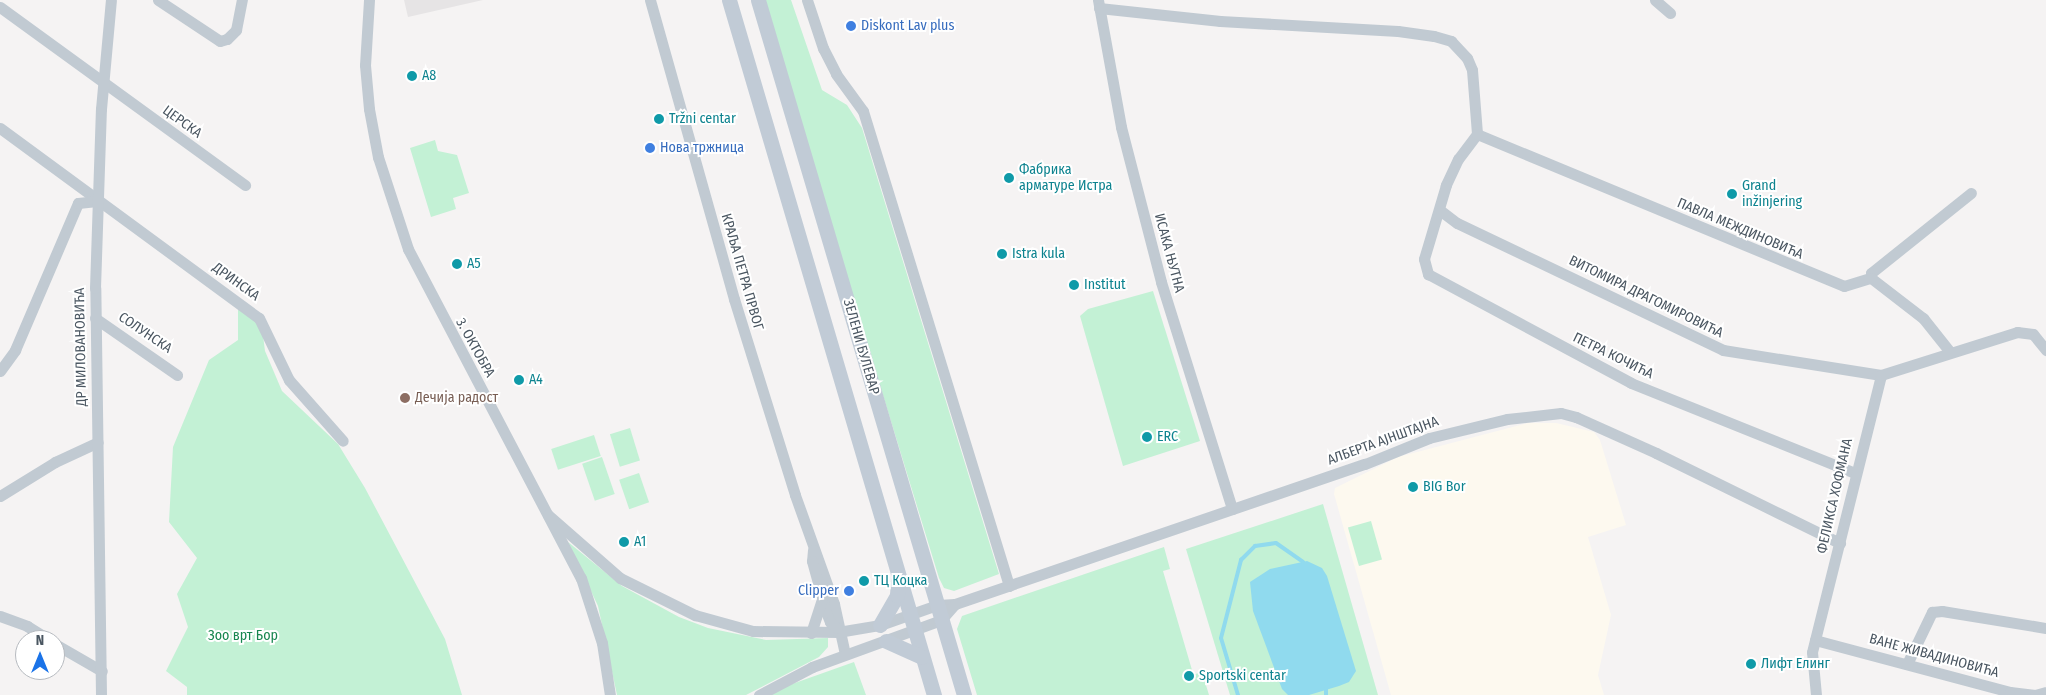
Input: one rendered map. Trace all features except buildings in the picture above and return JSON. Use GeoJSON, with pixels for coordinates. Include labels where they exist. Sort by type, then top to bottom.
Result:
{"type":"FeatureCollection","features":[{"type":"Feature","properties":{"kind":"street","name":"ДР МИЛОВАНОВИЋА"},"geometry":{"type":"LineString","coordinates":[[101,695],[95,318],[97,201],[103,82],[111,0]]}},
{"type":"Feature","properties":{"kind":"street"},"geometry":{"type":"LineString","coordinates":[[158,0],[220,41],[228,40],[236,30],[242,0]]}},
{"type":"Feature","properties":{"kind":"street","name":"3. ОКТОБРА"},"geometry":{"type":"LineString","coordinates":[[369,0],[365,65],[369,109],[378,157],[408,249],[581,578],[602,642],[610,695]]}},
{"type":"Feature","properties":{"kind":"street","name":"КРАЉА ПЕТРА ПРВОГ"},"geometry":{"type":"LineString","coordinates":[[650,0],[731,288],[813,550],[836,611],[837,630],[845,654]]}},
{"type":"Feature","properties":{"kind":"street","name":"ЗЕЛЕНИ БУЛЕВАР"},"geometry":{"type":"LineString","coordinates":[[729,0],[934,695]]}},
{"type":"Feature","properties":{"kind":"street","name":"ЗЕЛЕНИ БУЛЕВАР"},"geometry":{"type":"LineString","coordinates":[[758,0],[964,695]]}},
{"type":"Feature","properties":{"kind":"street"},"geometry":{"type":"LineString","coordinates":[[807,0],[823,48],[836,74],[864,111],[1009,586]]}},
{"type":"Feature","properties":{"kind":"street"},"geometry":{"type":"LineString","coordinates":[[1655,0],[1670,13]]}},
{"type":"Feature","properties":{"kind":"street"},"geometry":{"type":"LineString","coordinates":[[1098,4],[1220,21],[1398,31],[1443,38],[1460,49],[1472,70],[1477,134]]}},
{"type":"Feature","properties":{"kind":"street","name":"ИСАКА ЊУТНА"},"geometry":{"type":"LineString","coordinates":[[1098,4],[1121,127],[1160,282],[1232,509]]}},
{"type":"Feature","properties":{"kind":"street","name":"ЦЕРСКА"},"geometry":{"type":"LineString","coordinates":[[0,7],[245,185]]}},
{"type":"Feature","properties":{"kind":"street","name":"ДРИНСКА"},"geometry":{"type":"LineString","coordinates":[[0,128],[259,318],[289,380],[344,440]]}},
{"type":"Feature","properties":{"kind":"street","name":"ПЕТРА КОЧИЋА"},"geometry":{"type":"LineString","coordinates":[[1477,134],[1451,173],[1441,211],[1424,259],[1428,274],[1631,382],[1855,473]]}},
{"type":"Feature","properties":{"kind":"street","name":"ПАВЛА МЕЖДИНОВИЋА"},"geometry":{"type":"LineString","coordinates":[[1477,134],[1837,285],[1854,285],[1871,278]]}},
{"type":"Feature","properties":{"kind":"street"},"geometry":{"type":"LineString","coordinates":[[1950,352],[1922,318],[1871,278],[1871,274],[1971,193]]}},
{"type":"Feature","properties":{"kind":"street"},"geometry":{"type":"LineString","coordinates":[[0,371],[15,350],[78,203],[97,201]]}},
{"type":"Feature","properties":{"kind":"street","name":"ВИТОМИРА ДРАГОМИРОВИЋА"},"geometry":{"type":"LineString","coordinates":[[1441,211],[1457,223],[1723,350],[1881,374]]}},
{"type":"Feature","properties":{"kind":"street","name":"СОЛУНСКА"},"geometry":{"type":"LineString","coordinates":[[95,318],[177,374]]}},
{"type":"Feature","properties":{"kind":"street"},"geometry":{"type":"LineString","coordinates":[[1881,374],[1950,352],[2026,332],[2033,334],[2046,350]]}},
{"type":"Feature","properties":{"kind":"street","name":"ФЕЛИКСА ХОФМАНА"},"geometry":{"type":"LineString","coordinates":[[1816,695],[1811,664],[1815,640],[1881,374]]}},
{"type":"Feature","properties":{"kind":"street","name":"АЛБЕРТА АЈНШТАЈНА"},"geometry":{"type":"LineString","coordinates":[[548,514],[620,578],[658,600],[726,626],[753,631],[811,633],[880,625],[937,605],[955,604],[1365,464],[1429,438],[1507,418],[1561,413],[1576,417],[1656,453],[1840,543]]}},
{"type":"Feature","properties":{"kind":"street"},"geometry":{"type":"LineString","coordinates":[[0,496],[62,458],[98,442]]}},
{"type":"Feature","properties":{"kind":"street","name":"КРАЉА ПЕТРА ПРВОГ"},"geometry":{"type":"LineString","coordinates":[[813,550],[812,561],[823,599],[830,622],[837,630]]}},
{"type":"Feature","properties":{"kind":"street"},"geometry":{"type":"LineString","coordinates":[[880,625],[897,595],[899,577]]}},
{"type":"Feature","properties":{"kind":"street"},"geometry":{"type":"LineString","coordinates":[[811,633],[823,599]]}},
{"type":"Feature","properties":{"kind":"street"},"geometry":{"type":"LineString","coordinates":[[759,695],[812,667],[845,654],[914,632],[941,620],[955,604]]}},
{"type":"Feature","properties":{"kind":"street"},"geometry":{"type":"LineString","coordinates":[[1907,664],[1932,612],[1942,611],[2046,628]]}},
{"type":"Feature","properties":{"kind":"street"},"geometry":{"type":"LineString","coordinates":[[0,616],[33,630]]}},
{"type":"Feature","properties":{"kind":"street","name":"ВАНЕ ЖИВАДИНОВИЋА"},"geometry":{"type":"LineString","coordinates":[[1815,640],[2023,695],[2046,692]]}},
{"type":"Feature","properties":{"kind":"street"},"geometry":{"type":"LineString","coordinates":[[886,641],[922,657]]}},
{"type":"Feature","properties":{"kind":"street"},"geometry":{"type":"LineString","coordinates":[[65,650],[102,671]]}},
{"type":"Feature","properties":{"kind":"shaded area"},"geometry":{"type":"Polygon","coordinates":[[[404,0],[483,0],[408,17],[404,0]]]}},
{"type":"Feature","properties":{"kind":"shaded area","name":"BIG Bor"},"geometry":{"type":"Polygon","coordinates":[[[1528,423],[1556,423],[1594,432],[1600,440],[1626,525],[1588,537],[1611,615],[1598,675],[1604,695],[1391,695],[1334,494],[1335,488],[1398,457],[1528,423]]]}},
{"type":"Feature","properties":{"kind":"green space"},"geometry":{"type":"Polygon","coordinates":[[[762,0],[791,0],[822,90],[847,105],[862,128],[999,574],[954,591],[944,588],[939,578],[762,0]]]}},
{"type":"Feature","properties":{"kind":"green space"},"geometry":{"type":"Polygon","coordinates":[[[435,140],[438,151],[457,155],[469,193],[453,198],[456,209],[431,217],[410,148],[435,140]]]}},
{"type":"Feature","properties":{"kind":"green space"},"geometry":{"type":"Polygon","coordinates":[[[1153,291],[1200,441],[1123,466],[1080,316],[1088,309],[1153,291]]]}},
{"type":"Feature","properties":{"kind":"green space","name":"Зоо врт Бор"},"geometry":{"type":"Polygon","coordinates":[[[238,304],[262,328],[265,351],[282,391],[338,444],[365,488],[445,639],[462,695],[187,695],[187,687],[166,671],[188,627],[177,594],[197,558],[169,522],[173,447],[209,360],[238,340],[238,304]]]}},
{"type":"Feature","properties":{"kind":"green space"},"geometry":{"type":"Polygon","coordinates":[[[630,428],[640,461],[620,467],[610,434],[630,428]]]}},
{"type":"Feature","properties":{"kind":"green space"},"geometry":{"type":"Polygon","coordinates":[[[594,435],[601,456],[558,470],[551,449],[594,435]]]}},
{"type":"Feature","properties":{"kind":"green space"},"geometry":{"type":"Polygon","coordinates":[[[602,457],[615,494],[595,501],[582,464],[602,457]]]}},
{"type":"Feature","properties":{"kind":"green space"},"geometry":{"type":"Polygon","coordinates":[[[639,473],[649,502],[629,509],[619,480],[639,473]]]}},
{"type":"Feature","properties":{"kind":"green space"},"geometry":{"type":"Polygon","coordinates":[[[1323,504],[1378,695],[1230,695],[1186,549],[1323,504]]]}},
{"type":"Feature","properties":{"kind":"green space"},"geometry":{"type":"Polygon","coordinates":[[[1371,521],[1382,559],[1359,566],[1348,528],[1371,521]]]}},
{"type":"Feature","properties":{"kind":"green space"},"geometry":{"type":"Polygon","coordinates":[[[568,542],[622,586],[679,617],[708,628],[766,640],[828,638],[828,647],[819,657],[746,695],[617,695],[598,606],[568,542]]]}},
{"type":"Feature","properties":{"kind":"green space"},"geometry":{"type":"Polygon","coordinates":[[[1164,547],[1170,569],[1163,571],[1192,670],[1184,673],[1187,681],[1194,679],[1192,675],[1202,672],[1209,695],[977,695],[957,629],[962,616],[1164,547]]]}},
{"type":"Feature","properties":{"kind":"green space"},"geometry":{"type":"Polygon","coordinates":[[[854,662],[866,695],[767,695],[778,689],[854,662]]]}},
{"type":"Feature","properties":{"kind":"water"},"geometry":{"type":"Polygon","coordinates":[[[1307,561],[1322,568],[1327,576],[1356,671],[1349,682],[1339,686],[1309,695],[1288,695],[1282,689],[1253,611],[1250,582],[1270,569],[1307,561]]]}},
{"type":"Feature","properties":{"kind":"waterway"},"geometry":{"type":"LineString","coordinates":[[1238,695],[1221,638],[1241,560],[1255,546],[1276,543],[1303,562]]}},
{"type":"Feature","properties":{"kind":"waterway"},"geometry":{"type":"LineString","coordinates":[[1326,689],[1326,695]]}},
{"type":"Feature","properties":{"kind":"place","name":"Diskont Lav plus"},"geometry":{"type":"Point","coordinates":[851,26]}},
{"type":"Feature","properties":{"kind":"place","name":"A8"},"geometry":{"type":"Point","coordinates":[412,76]}},
{"type":"Feature","properties":{"kind":"place","name":"Tržni centar"},"geometry":{"type":"Point","coordinates":[659,119]}},
{"type":"Feature","properties":{"kind":"place","name":"Нова тржница"},"geometry":{"type":"Point","coordinates":[650,148]}},
{"type":"Feature","properties":{"kind":"place","name":"Фабрика арматуре Истра"},"geometry":{"type":"Point","coordinates":[1009,178]}},
{"type":"Feature","properties":{"kind":"place","name":"Grand inžinjering"},"geometry":{"type":"Point","coordinates":[1732,194]}},
{"type":"Feature","properties":{"kind":"place","name":"Istra kula"},"geometry":{"type":"Point","coordinates":[1002,254]}},
{"type":"Feature","properties":{"kind":"place","name":"A5"},"geometry":{"type":"Point","coordinates":[457,264]}},
{"type":"Feature","properties":{"kind":"place","name":"Institut"},"geometry":{"type":"Point","coordinates":[1074,285]}},
{"type":"Feature","properties":{"kind":"place","name":"A4"},"geometry":{"type":"Point","coordinates":[519,380]}},
{"type":"Feature","properties":{"kind":"place","name":"Дечија радост"},"geometry":{"type":"Point","coordinates":[405,398]}},
{"type":"Feature","properties":{"kind":"place","name":"ERC"},"geometry":{"type":"Point","coordinates":[1147,437]}},
{"type":"Feature","properties":{"kind":"place","name":"BIG Bor"},"geometry":{"type":"Point","coordinates":[1413,487]}},
{"type":"Feature","properties":{"kind":"place","name":"A1"},"geometry":{"type":"Point","coordinates":[624,542]}},
{"type":"Feature","properties":{"kind":"place","name":"ТЦ Коцка"},"geometry":{"type":"Point","coordinates":[864,581]}},
{"type":"Feature","properties":{"kind":"place","name":"Clipper"},"geometry":{"type":"Point","coordinates":[849,591]}},
{"type":"Feature","properties":{"kind":"place","name":"Лифт Елинг"},"geometry":{"type":"Point","coordinates":[1751,664]}},
{"type":"Feature","properties":{"kind":"place","name":"Sportski centar"},"geometry":{"type":"Point","coordinates":[1189,676]}}]}
